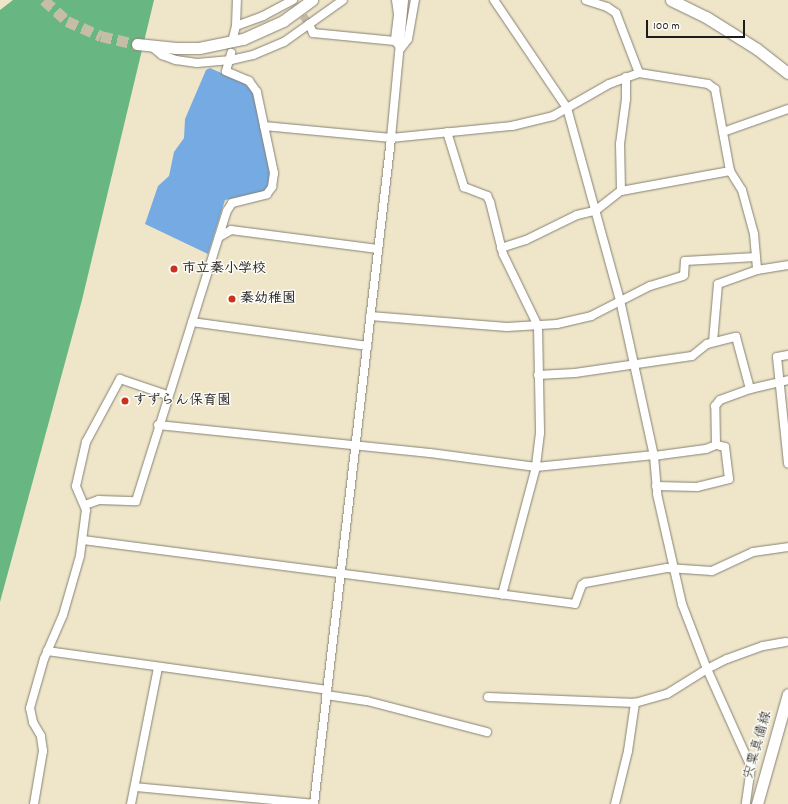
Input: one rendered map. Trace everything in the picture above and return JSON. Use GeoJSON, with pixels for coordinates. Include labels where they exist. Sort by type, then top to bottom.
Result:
{"type":"FeatureCollection","features":[{"type":"Feature","properties":{"kind":"main road"},"geometry":{"type":"LineString","coordinates":[[137,44],[152,47],[199,48],[243,39],[283,20],[312,0]]}},
{"type":"Feature","properties":{"kind":"main road"},"geometry":{"type":"LineString","coordinates":[[671,0],[706,17],[750,45],[788,73]]}},
{"type":"Feature","properties":{"kind":"main road","name":"宍粟真備線"},"geometry":{"type":"LineString","coordinates":[[756,804],[788,694]]}},
{"type":"Feature","properties":{"kind":"street"},"geometry":{"type":"LineString","coordinates":[[233,38],[236,26],[237,0]]}},
{"type":"Feature","properties":{"kind":"street"},"geometry":{"type":"LineString","coordinates":[[236,26],[263,16],[292,0]]}},
{"type":"Feature","properties":{"kind":"street"},"geometry":{"type":"LineString","coordinates":[[152,47],[162,55],[176,60],[197,63],[253,55],[284,42],[343,0]]}},
{"type":"Feature","properties":{"kind":"street"},"geometry":{"type":"LineString","coordinates":[[135,787],[314,804],[391,138],[400,48],[396,0]]}},
{"type":"Feature","properties":{"kind":"street"},"geometry":{"type":"LineString","coordinates":[[399,39],[404,0]]}},
{"type":"Feature","properties":{"kind":"street"},"geometry":{"type":"LineString","coordinates":[[400,48],[408,38],[415,0]]}},
{"type":"Feature","properties":{"kind":"street"},"geometry":{"type":"LineString","coordinates":[[494,0],[567,108],[620,300],[654,455],[656,486],[673,568],[684,610],[707,668],[751,767],[746,804]]}},
{"type":"Feature","properties":{"kind":"street"},"geometry":{"type":"LineString","coordinates":[[586,0],[607,7],[616,13],[639,74]]}},
{"type":"Feature","properties":{"kind":"street"},"geometry":{"type":"LineString","coordinates":[[309,24],[313,33],[399,39]]}},
{"type":"Feature","properties":{"kind":"street"},"geometry":{"type":"LineString","coordinates":[[85,505],[99,500],[136,501],[167,395],[192,322],[226,211],[232,203],[267,194],[272,187],[274,173],[257,92],[249,81],[226,71],[231,57]]}},
{"type":"Feature","properties":{"kind":"street"},"geometry":{"type":"LineString","coordinates":[[264,126],[391,138],[512,126],[552,116],[626,77],[639,74],[712,86],[717,94],[730,171],[742,190],[754,234],[757,270]]}},
{"type":"Feature","properties":{"kind":"street"},"geometry":{"type":"LineString","coordinates":[[621,191],[620,144],[626,100],[626,77]]}},
{"type":"Feature","properties":{"kind":"street"},"geometry":{"type":"LineString","coordinates":[[723,132],[788,109]]}},
{"type":"Feature","properties":{"kind":"street"},"geometry":{"type":"LineString","coordinates":[[447,132],[464,187],[487,196],[490,202],[501,248],[538,326],[540,433],[536,467],[502,595]]}},
{"type":"Feature","properties":{"kind":"street"},"geometry":{"type":"LineString","coordinates":[[501,248],[526,240],[577,215],[595,210],[621,191],[730,171]]}},
{"type":"Feature","properties":{"kind":"street"},"geometry":{"type":"LineString","coordinates":[[219,237],[231,230],[378,249]]}},
{"type":"Feature","properties":{"kind":"street"},"geometry":{"type":"LineString","coordinates":[[370,316],[506,327],[538,326],[591,316],[620,300],[661,282],[682,276],[684,275],[685,261],[688,260],[756,258]]}},
{"type":"Feature","properties":{"kind":"street"},"geometry":{"type":"LineString","coordinates":[[713,342],[718,284],[757,270],[788,265]]}},
{"type":"Feature","properties":{"kind":"street"},"geometry":{"type":"LineString","coordinates":[[192,322],[367,346]]}},
{"type":"Feature","properties":{"kind":"street"},"geometry":{"type":"LineString","coordinates":[[538,375],[575,374],[692,356],[713,342],[736,337],[750,389]]}},
{"type":"Feature","properties":{"kind":"street"},"geometry":{"type":"LineString","coordinates":[[788,355],[777,358],[778,382],[788,463]]}},
{"type":"Feature","properties":{"kind":"street"},"geometry":{"type":"LineString","coordinates":[[34,804],[43,751],[41,736],[32,722],[30,708],[47,651],[66,608],[82,540],[85,505],[76,486],[86,442],[115,385],[120,380],[167,395]]}},
{"type":"Feature","properties":{"kind":"street"},"geometry":{"type":"LineString","coordinates":[[716,445],[715,406],[720,400],[744,394],[750,389],[788,380]]}},
{"type":"Feature","properties":{"kind":"street"},"geometry":{"type":"LineString","coordinates":[[158,425],[355,445],[536,467],[706,449],[716,445],[725,447],[728,479],[697,487],[656,486]]}},
{"type":"Feature","properties":{"kind":"street"},"geometry":{"type":"LineString","coordinates":[[82,540],[575,604],[582,585],[585,583],[673,568],[712,571],[753,552],[788,547]]}},
{"type":"Feature","properties":{"kind":"street"},"geometry":{"type":"LineString","coordinates":[[488,697],[635,703],[667,694],[707,668],[756,649],[786,642]]}},
{"type":"Feature","properties":{"kind":"street"},"geometry":{"type":"LineString","coordinates":[[47,651],[327,692],[487,732]]}},
{"type":"Feature","properties":{"kind":"street"},"geometry":{"type":"LineString","coordinates":[[131,804],[158,668]]}},
{"type":"Feature","properties":{"kind":"street"},"geometry":{"type":"LineString","coordinates":[[615,804],[628,751],[635,703]]}},
{"type":"Feature","properties":{"kind":"green space"},"geometry":{"type":"Polygon","coordinates":[[[13,0],[154,0],[82,300],[0,602],[0,10],[13,0]]]}},
{"type":"Feature","properties":{"kind":"water"},"geometry":{"type":"Polygon","coordinates":[[[210,68],[244,83],[253,91],[270,174],[270,184],[265,191],[225,200],[208,254],[145,224],[158,186],[169,176],[174,152],[184,138],[185,119],[206,70],[210,68]]]}},
{"type":"Feature","properties":{"kind":"tunnel"},"geometry":{"type":"LineString","coordinates":[[44,0],[67,21],[101,36],[137,44]]}},
{"type":"Feature","properties":{"kind":"tunnel"},"geometry":{"type":"LineString","coordinates":[[296,6],[309,24]]}},
{"type":"Feature","properties":{"kind":"place","name":"市立秦小学校"},"geometry":{"type":"Point","coordinates":[174,269]}},
{"type":"Feature","properties":{"kind":"place","name":"秦幼稚園"},"geometry":{"type":"Point","coordinates":[232,299]}},
{"type":"Feature","properties":{"kind":"place","name":"すずらん保育園"},"geometry":{"type":"Point","coordinates":[125,401]}}]}
